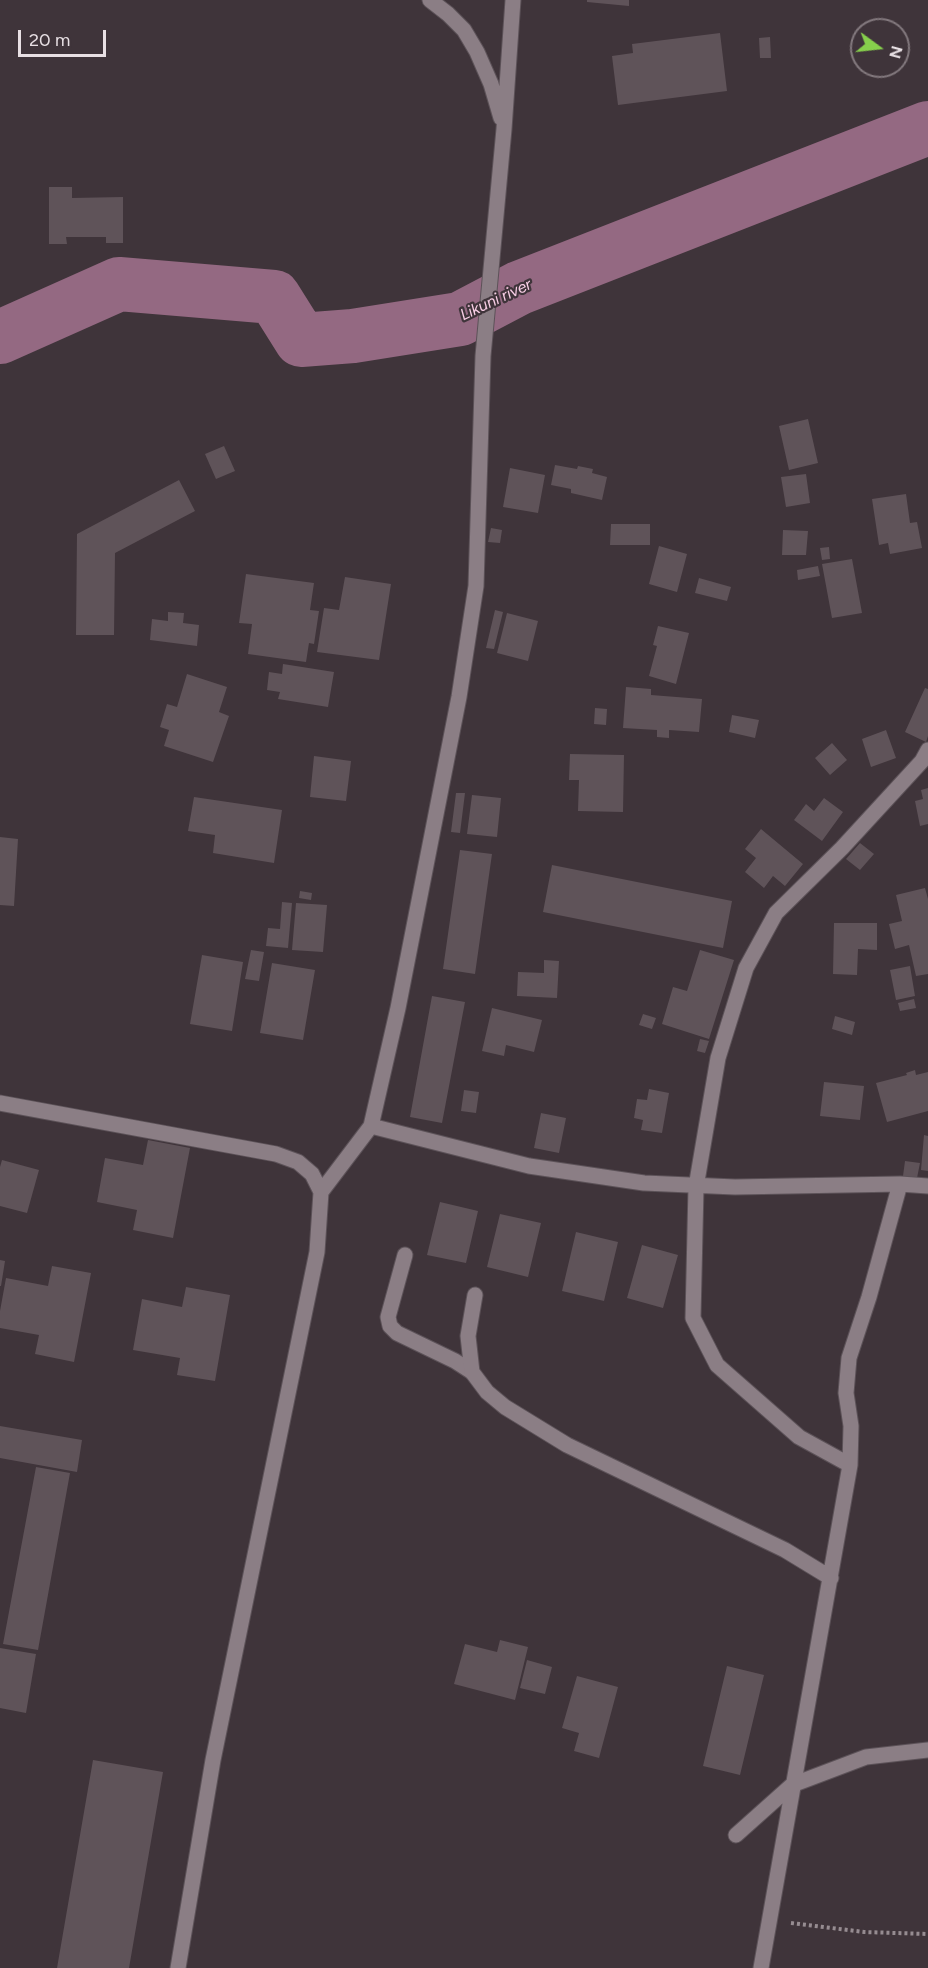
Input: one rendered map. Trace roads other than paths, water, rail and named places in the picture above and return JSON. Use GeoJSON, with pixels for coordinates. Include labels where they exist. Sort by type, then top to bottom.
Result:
{"type":"FeatureCollection","features":[{"type":"Feature","properties":{"kind":"street"},"geometry":{"type":"LineString","coordinates":[[430,0],[464,30],[477,52],[491,84],[504,129]]}},
{"type":"Feature","properties":{"kind":"street"},"geometry":{"type":"LineString","coordinates":[[321,1192],[371,1126],[398,1008],[459,696],[476,586],[483,356],[504,129],[513,0]]}},
{"type":"Feature","properties":{"kind":"street"},"geometry":{"type":"LineString","coordinates":[[850,1465],[799,1437],[717,1365],[693,1318],[696,1187],[718,1058],[746,968],[776,913],[842,848],[922,761],[928,750]]}},
{"type":"Feature","properties":{"kind":"street"},"geometry":{"type":"LineString","coordinates":[[0,1103],[276,1154],[298,1162],[312,1174],[321,1192],[317,1252],[213,1760],[178,1968]]}},
{"type":"Feature","properties":{"kind":"street"},"geometry":{"type":"LineString","coordinates":[[371,1126],[529,1166],[645,1183],[696,1187],[900,1184],[928,1186]]}},
{"type":"Feature","properties":{"kind":"street"},"geometry":{"type":"LineString","coordinates":[[761,1968],[850,1465],[851,1426],[846,1393],[849,1358],[869,1297],[900,1184]]}},
{"type":"Feature","properties":{"kind":"street"},"geometry":{"type":"LineString","coordinates":[[405,1255],[388,1317],[390,1326],[397,1333],[455,1361],[472,1372],[487,1392],[505,1407],[567,1445],[785,1550],[831,1578]]}},
{"type":"Feature","properties":{"kind":"street"},"geometry":{"type":"LineString","coordinates":[[472,1372],[468,1336],[475,1295]]}},
{"type":"Feature","properties":{"kind":"street"},"geometry":{"type":"LineString","coordinates":[[736,1835],[792,1785],[866,1756],[928,1750]]}},
{"type":"Feature","properties":{"kind":"waterway","name":"Likuni river"},"geometry":{"type":"LineString","coordinates":[[0,337],[119,284],[274,297],[301,340],[353,336],[460,319],[519,288],[928,128]]}}]}
